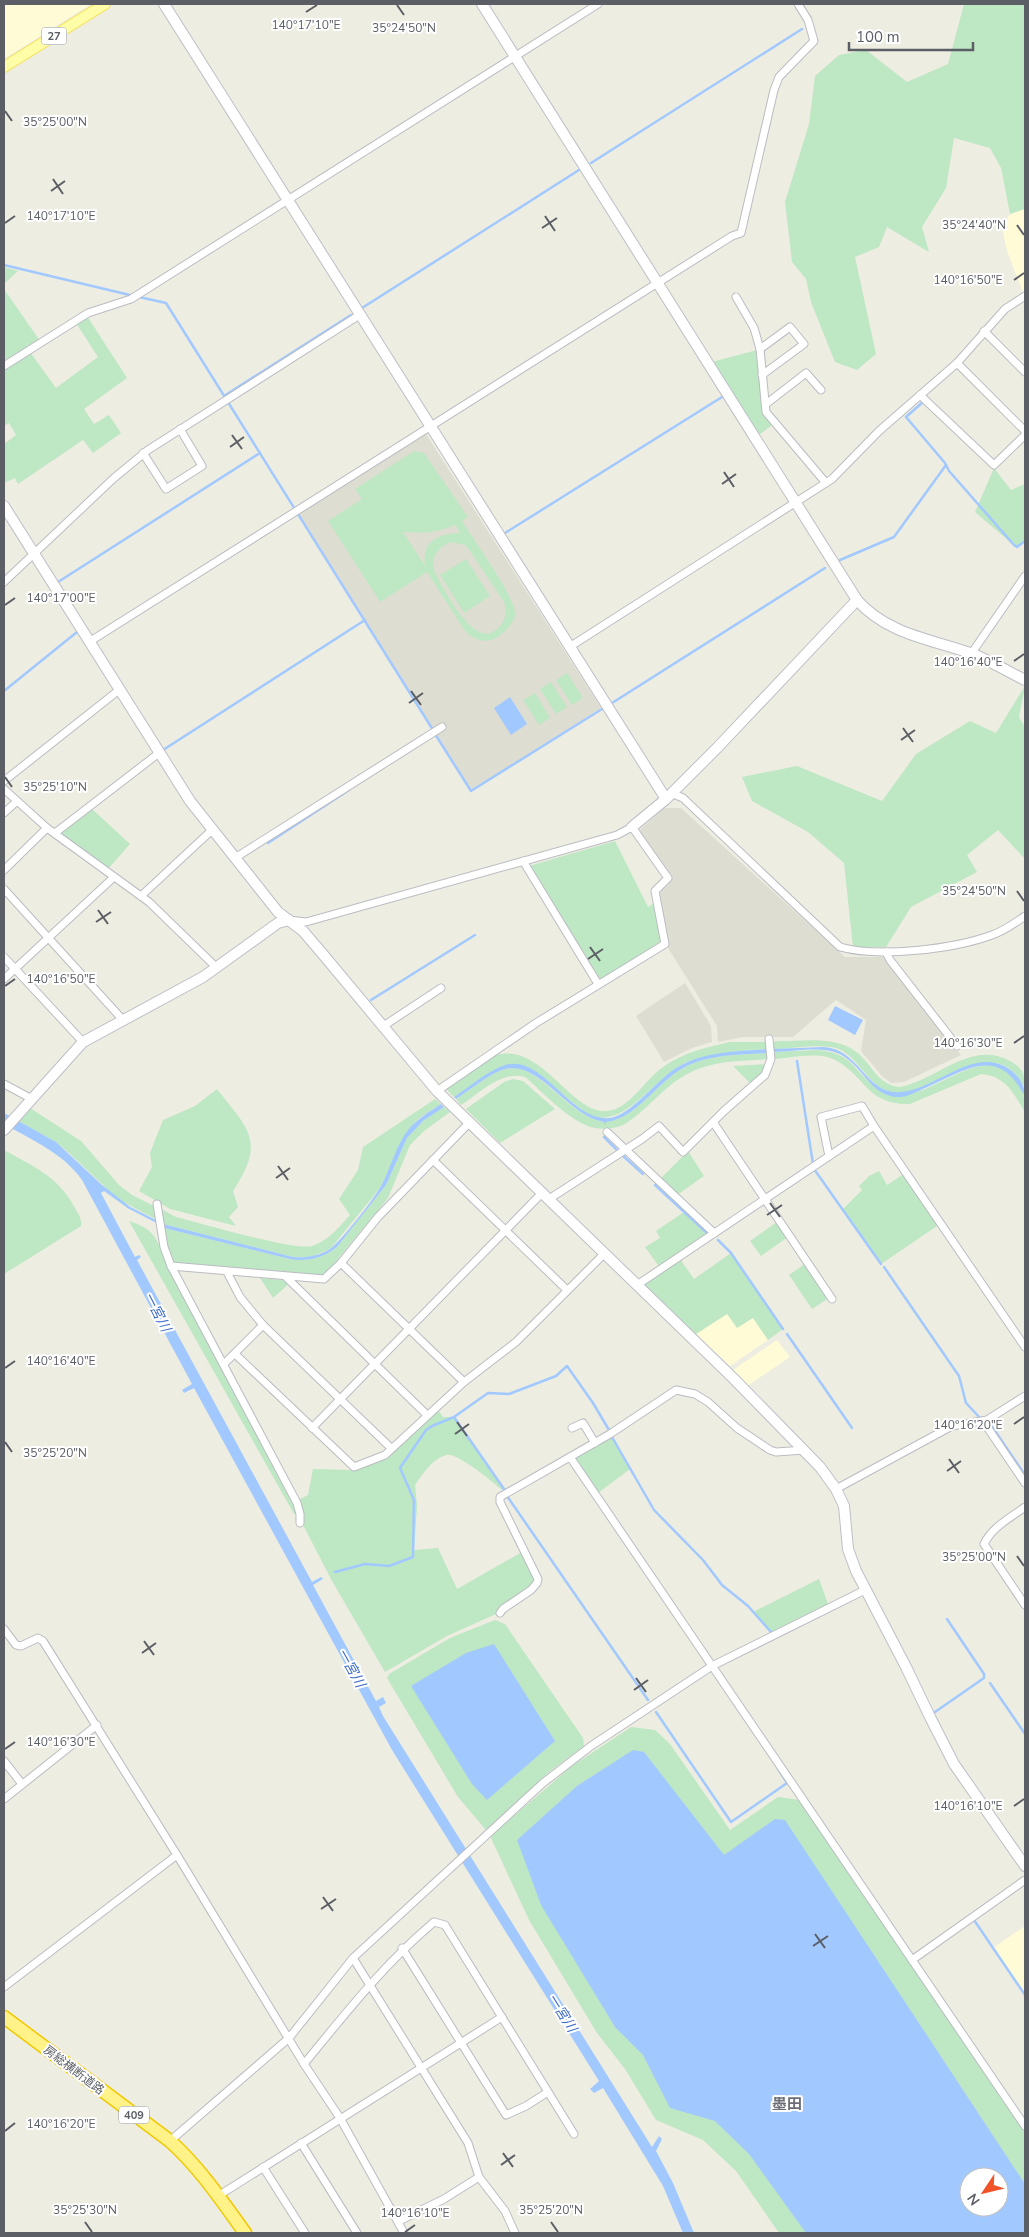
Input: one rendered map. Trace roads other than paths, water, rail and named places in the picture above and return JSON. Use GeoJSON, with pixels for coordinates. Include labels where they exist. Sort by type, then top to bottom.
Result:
{"type":"FeatureCollection","features":[{"type":"Feature","properties":{"kind":"highway","name":"房総横断道路"},"geometry":{"type":"LineString","coordinates":[[4,2017],[170,2141],[188,2157],[245,2233]]}},
{"type":"Feature","properties":{"kind":"main road","name":"27"},"geometry":{"type":"LineString","coordinates":[[4,67],[105,4]]}},
{"type":"Feature","properties":{"kind":"street"},"geometry":{"type":"LineString","coordinates":[[164,4],[571,646],[669,796],[683,798],[840,947],[853,950],[886,952],[925,949],[991,935],[1025,916]]}},
{"type":"Feature","properties":{"kind":"street"},"geometry":{"type":"LineString","coordinates":[[482,4],[857,600],[864,608],[892,628],[971,654],[1025,680]]}},
{"type":"Feature","properties":{"kind":"street"},"geometry":{"type":"LineString","coordinates":[[4,366],[88,313],[131,299],[141,293],[598,4]]}},
{"type":"Feature","properties":{"kind":"street"},"geometry":{"type":"LineString","coordinates":[[88,642],[732,236],[741,233],[774,90],[779,77],[814,41],[808,20],[798,4]]}},
{"type":"Feature","properties":{"kind":"street"},"geometry":{"type":"LineString","coordinates":[[571,646],[797,503],[826,482],[957,363],[1005,309],[1025,296]]}},
{"type":"Feature","properties":{"kind":"street"},"geometry":{"type":"LineString","coordinates":[[736,297],[752,323],[760,350],[766,412],[826,482]]}},
{"type":"Feature","properties":{"kind":"street"},"geometry":{"type":"LineString","coordinates":[[4,582],[143,453],[361,314]]}},
{"type":"Feature","properties":{"kind":"street"},"geometry":{"type":"LineString","coordinates":[[760,350],[790,327],[804,344],[762,374]]}},
{"type":"Feature","properties":{"kind":"street"},"geometry":{"type":"LineString","coordinates":[[984,331],[1025,372]]}},
{"type":"Feature","properties":{"kind":"street"},"geometry":{"type":"LineString","coordinates":[[920,395],[994,465],[1025,433],[957,363]]}},
{"type":"Feature","properties":{"kind":"street"},"geometry":{"type":"LineString","coordinates":[[766,404],[806,373],[821,390]]}},
{"type":"Feature","properties":{"kind":"street"},"geometry":{"type":"LineString","coordinates":[[143,453],[166,489],[202,466],[180,429]]}},
{"type":"Feature","properties":{"kind":"street"},"geometry":{"type":"LineString","coordinates":[[4,506],[159,753],[212,830],[278,912],[289,920],[321,952],[437,1092],[806,1450],[836,1489],[844,1506],[848,1549],[865,1590],[875,1604],[954,1764],[1025,1866]]}},
{"type":"Feature","properties":{"kind":"street"},"geometry":{"type":"LineString","coordinates":[[971,654],[1025,576]]}},
{"type":"Feature","properties":{"kind":"street"},"geometry":{"type":"LineString","coordinates":[[4,1130],[83,1042],[217,968],[278,922],[289,920],[306,922],[617,835],[632,827],[669,796],[857,600]]}},
{"type":"Feature","properties":{"kind":"street"},"geometry":{"type":"LineString","coordinates":[[4,781],[119,690]]}},
{"type":"Feature","properties":{"kind":"street"},"geometry":{"type":"LineString","coordinates":[[235,858],[442,727]]}},
{"type":"Feature","properties":{"kind":"street"},"geometry":{"type":"LineString","coordinates":[[55,833],[159,753]]}},
{"type":"Feature","properties":{"kind":"street"},"geometry":{"type":"LineString","coordinates":[[4,789],[16,802],[47,828],[141,896],[217,968]]}},
{"type":"Feature","properties":{"kind":"street"},"geometry":{"type":"LineString","coordinates":[[4,813],[16,802]]}},
{"type":"Feature","properties":{"kind":"street"},"geometry":{"type":"LineString","coordinates":[[437,1092],[536,1023],[664,944],[655,891],[668,878],[632,827]]}},
{"type":"Feature","properties":{"kind":"street"},"geometry":{"type":"LineString","coordinates":[[4,870],[47,828]]}},
{"type":"Feature","properties":{"kind":"street"},"geometry":{"type":"LineString","coordinates":[[141,896],[212,830]]}},
{"type":"Feature","properties":{"kind":"street"},"geometry":{"type":"LineString","coordinates":[[523,861],[598,984]]}},
{"type":"Feature","properties":{"kind":"street"},"geometry":{"type":"LineString","coordinates":[[4,979],[114,876]]}},
{"type":"Feature","properties":{"kind":"street"},"geometry":{"type":"LineString","coordinates":[[4,889],[123,1020]]}},
{"type":"Feature","properties":{"kind":"street"},"geometry":{"type":"LineString","coordinates":[[886,952],[890,960],[958,1046]]}},
{"type":"Feature","properties":{"kind":"street"},"geometry":{"type":"LineString","coordinates":[[4,957],[83,1042]]}},
{"type":"Feature","properties":{"kind":"street"},"geometry":{"type":"LineString","coordinates":[[382,1027],[441,988]]}},
{"type":"Feature","properties":{"kind":"street"},"geometry":{"type":"LineString","coordinates":[[312,1428],[505,1230],[545,1196],[642,1140],[659,1126],[683,1152],[765,1075],[771,1059],[770,1041]]}},
{"type":"Feature","properties":{"kind":"street"},"geometry":{"type":"LineString","coordinates":[[4,1084],[32,1099]]}},
{"type":"Feature","properties":{"kind":"street"},"geometry":{"type":"LineString","coordinates":[[829,1156],[821,1117],[862,1106],[1025,1347]]}},
{"type":"Feature","properties":{"kind":"street"},"geometry":{"type":"LineString","coordinates":[[713,1122],[832,1299]]}},
{"type":"Feature","properties":{"kind":"street"},"geometry":{"type":"LineString","coordinates":[[171,1266],[324,1280],[341,1263],[378,1217],[469,1123]]}},
{"type":"Feature","properties":{"kind":"street"},"geometry":{"type":"LineString","coordinates":[[637,1285],[874,1126]]}},
{"type":"Feature","properties":{"kind":"street"},"geometry":{"type":"LineString","coordinates":[[607,1132],[714,1233]]}},
{"type":"Feature","properties":{"kind":"street"},"geometry":{"type":"LineString","coordinates":[[433,1160],[567,1290]]}},
{"type":"Feature","properties":{"kind":"street"},"geometry":{"type":"LineString","coordinates":[[157,1204],[164,1247],[171,1266],[297,1503],[300,1523]]}},
{"type":"Feature","properties":{"kind":"street"},"geometry":{"type":"LineString","coordinates":[[235,1354],[354,1467],[385,1455],[390,1448],[464,1382],[516,1342],[604,1254]]}},
{"type":"Feature","properties":{"kind":"street"},"geometry":{"type":"LineString","coordinates":[[341,1263],[464,1382]]}},
{"type":"Feature","properties":{"kind":"street"},"geometry":{"type":"LineString","coordinates":[[227,1272],[240,1297],[263,1325],[390,1448]]}},
{"type":"Feature","properties":{"kind":"street"},"geometry":{"type":"LineString","coordinates":[[286,1277],[427,1415]]}},
{"type":"Feature","properties":{"kind":"street"},"geometry":{"type":"LineString","coordinates":[[224,1364],[263,1325]]}},
{"type":"Feature","properties":{"kind":"street"},"geometry":{"type":"LineString","coordinates":[[500,1614],[503,1608],[535,1587],[538,1579],[500,1502],[500,1497],[596,1442],[667,1394],[680,1390],[695,1394],[708,1402],[722,1416],[764,1447],[776,1452],[806,1450]]}},
{"type":"Feature","properties":{"kind":"street"},"geometry":{"type":"LineString","coordinates":[[836,1489],[952,1426],[983,1421],[1025,1396]]}},
{"type":"Feature","properties":{"kind":"street"},"geometry":{"type":"LineString","coordinates":[[983,1421],[1025,1484]]}},
{"type":"Feature","properties":{"kind":"street"},"geometry":{"type":"LineString","coordinates":[[572,1428],[584,1422],[596,1442]]}},
{"type":"Feature","properties":{"kind":"street"},"geometry":{"type":"LineString","coordinates":[[570,1457],[1025,2126]]}},
{"type":"Feature","properties":{"kind":"street"},"geometry":{"type":"LineString","coordinates":[[1025,1507],[1000,1524],[988,1536],[984,1544],[1025,1605]]}},
{"type":"Feature","properties":{"kind":"street"},"geometry":{"type":"LineString","coordinates":[[170,2141],[289,2038],[353,1958],[543,1783],[591,1746],[712,1666],[865,1590]]}},
{"type":"Feature","properties":{"kind":"street"},"geometry":{"type":"LineString","coordinates":[[4,1629],[16,1645],[21,1646],[38,1638],[42,1641],[97,1725],[304,2064],[340,2118],[404,2233]]}},
{"type":"Feature","properties":{"kind":"street"},"geometry":{"type":"LineString","coordinates":[[4,1799],[97,1725]]}},
{"type":"Feature","properties":{"kind":"street"},"geometry":{"type":"LineString","coordinates":[[4,1761],[22,1784]]}},
{"type":"Feature","properties":{"kind":"street"},"geometry":{"type":"LineString","coordinates":[[4,1987],[177,1855]]}},
{"type":"Feature","properties":{"kind":"street"},"geometry":{"type":"LineString","coordinates":[[912,1960],[1025,1880]]}},
{"type":"Feature","properties":{"kind":"street"},"geometry":{"type":"LineString","coordinates":[[304,2064],[369,1984],[402,1948],[434,1922],[445,1925],[574,2134]]}},
{"type":"Feature","properties":{"kind":"street"},"geometry":{"type":"LineString","coordinates":[[402,1948],[506,2115],[526,2106],[548,2092]]}},
{"type":"Feature","properties":{"kind":"street"},"geometry":{"type":"LineString","coordinates":[[353,1958],[468,2143],[479,2177],[505,2211],[515,2233]]}},
{"type":"Feature","properties":{"kind":"street"},"geometry":{"type":"LineString","coordinates":[[218,2196],[502,2017]]}},
{"type":"Feature","properties":{"kind":"street"},"geometry":{"type":"LineString","coordinates":[[301,2143],[357,2233]]}},
{"type":"Feature","properties":{"kind":"street"},"geometry":{"type":"LineString","coordinates":[[263,2166],[305,2233]]}},
{"type":"Feature","properties":{"kind":"street"},"geometry":{"type":"LineString","coordinates":[[399,2221],[444,2199],[479,2177]]}},
{"type":"Feature","properties":{"kind":"water"},"geometry":{"type":"Polygon","coordinates":[[[510,697],[527,724],[511,735],[494,708],[510,697]]]}},
{"type":"Feature","properties":{"kind":"water"},"geometry":{"type":"Polygon","coordinates":[[[835,1006],[863,1020],[855,1035],[828,1020],[835,1006]]]}},
{"type":"Feature","properties":{"kind":"water"},"geometry":{"type":"Polygon","coordinates":[[[823,1047],[836,1049],[846,1055],[879,1087],[889,1091],[901,1092],[915,1089],[957,1070],[985,1062],[998,1064],[1012,1071],[1022,1082],[1025,1097],[1015,1080],[1004,1070],[992,1066],[967,1069],[912,1094],[901,1097],[890,1096],[874,1087],[854,1064],[837,1053],[822,1050],[773,1052],[772,1049],[823,1047]]]}},
{"type":"Feature","properties":{"kind":"water"},"geometry":{"type":"Polygon","coordinates":[[[768,1049],[768,1053],[715,1057],[685,1067],[665,1081],[638,1107],[628,1114],[606,1122],[606,1126],[604,1122],[590,1118],[578,1110],[540,1079],[528,1072],[515,1068],[502,1070],[484,1079],[456,1099],[454,1097],[496,1069],[516,1064],[530,1068],[543,1076],[581,1109],[595,1116],[610,1118],[617,1116],[634,1105],[673,1070],[695,1059],[731,1052],[768,1049]]]}},
{"type":"Feature","properties":{"kind":"water"},"geometry":{"type":"Polygon","coordinates":[[[441,1104],[444,1107],[423,1121],[407,1138],[386,1185],[337,1247],[326,1254],[309,1259],[296,1260],[164,1228],[163,1224],[293,1257],[312,1256],[326,1251],[350,1229],[377,1192],[408,1130],[419,1119],[441,1104]]]}},
{"type":"Feature","properties":{"kind":"water","name":"一宮川"},"geometry":{"type":"Polygon","coordinates":[[[4,1113],[56,1142],[102,1185],[129,1206],[129,1209],[104,1191],[101,1193],[135,1257],[139,1255],[141,1257],[137,1260],[312,1582],[321,1577],[323,1579],[313,1585],[376,1701],[383,1697],[386,1703],[379,1707],[383,1716],[652,2147],[659,2136],[662,2139],[656,2151],[673,2183],[694,2233],[683,2233],[663,2186],[603,2088],[594,2093],[590,2089],[599,2081],[392,1750],[194,1388],[184,1393],[182,1390],[192,1384],[82,1180],[66,1162],[4,1124],[4,1113]]]}},
{"type":"Feature","properties":{"kind":"water"},"geometry":{"type":"Polygon","coordinates":[[[494,1644],[555,1741],[487,1800],[472,1784],[411,1686],[466,1653],[494,1644]]]}},
{"type":"Feature","properties":{"kind":"water"},"geometry":{"type":"Polygon","coordinates":[[[633,1750],[644,1752],[724,1855],[775,1819],[785,1820],[1025,2184],[1025,2233],[806,2233],[749,2154],[715,2121],[670,2108],[643,2055],[615,2027],[541,1905],[517,1840],[577,1786],[633,1750]]]}},
{"type":"Feature","properties":{"kind":"waterway"},"geometry":{"type":"LineString","coordinates":[[591,163],[802,29]]}},
{"type":"Feature","properties":{"kind":"waterway"},"geometry":{"type":"LineString","coordinates":[[362,308],[579,170]]}},
{"type":"Feature","properties":{"kind":"waterway"},"geometry":{"type":"LineString","coordinates":[[4,265],[134,296]]}},
{"type":"Feature","properties":{"kind":"waterway"},"geometry":{"type":"LineString","coordinates":[[139,297],[166,303],[433,730]]}},
{"type":"Feature","properties":{"kind":"waterway"},"geometry":{"type":"LineString","coordinates":[[224,396],[351,315]]}},
{"type":"Feature","properties":{"kind":"waterway"},"geometry":{"type":"LineString","coordinates":[[505,533],[722,397]]}},
{"type":"Feature","properties":{"kind":"waterway"},"geometry":{"type":"LineString","coordinates":[[924,401],[906,417],[945,463],[949,471],[1014,545],[1017,547],[1025,541]]}},
{"type":"Feature","properties":{"kind":"waterway"},"geometry":{"type":"LineString","coordinates":[[58,582],[260,453]]}},
{"type":"Feature","properties":{"kind":"waterway"},"geometry":{"type":"LineString","coordinates":[[840,560],[894,537],[946,465]]}},
{"type":"Feature","properties":{"kind":"waterway"},"geometry":{"type":"LineString","coordinates":[[612,703],[825,568]]}},
{"type":"Feature","properties":{"kind":"waterway"},"geometry":{"type":"LineString","coordinates":[[163,750],[365,620]]}},
{"type":"Feature","properties":{"kind":"waterway"},"geometry":{"type":"LineString","coordinates":[[4,691],[77,632]]}},
{"type":"Feature","properties":{"kind":"waterway"},"geometry":{"type":"LineString","coordinates":[[434,735],[471,791],[602,709]]}},
{"type":"Feature","properties":{"kind":"waterway"},"geometry":{"type":"LineString","coordinates":[[268,843],[349,790]]}},
{"type":"Feature","properties":{"kind":"waterway"},"geometry":{"type":"LineString","coordinates":[[371,1000],[475,935]]}},
{"type":"Feature","properties":{"kind":"waterway"},"geometry":{"type":"LineString","coordinates":[[797,1061],[813,1164]]}},
{"type":"Feature","properties":{"kind":"waterway"},"geometry":{"type":"LineString","coordinates":[[604,1137],[616,1149]]}},
{"type":"Feature","properties":{"kind":"waterway"},"geometry":{"type":"LineString","coordinates":[[622,1155],[643,1174]]}},
{"type":"Feature","properties":{"kind":"waterway"},"geometry":{"type":"LineString","coordinates":[[814,1169],[881,1264]]}},
{"type":"Feature","properties":{"kind":"waterway"},"geometry":{"type":"LineString","coordinates":[[655,1185],[707,1233]]}},
{"type":"Feature","properties":{"kind":"waterway"},"geometry":{"type":"LineString","coordinates":[[128,1207],[159,1223]]}},
{"type":"Feature","properties":{"kind":"waterway"},"geometry":{"type":"LineString","coordinates":[[718,1240],[731,1253],[783,1329]]}},
{"type":"Feature","properties":{"kind":"waterway"},"geometry":{"type":"LineString","coordinates":[[884,1267],[959,1376],[966,1403],[981,1419]]}},
{"type":"Feature","properties":{"kind":"waterway"},"geometry":{"type":"LineString","coordinates":[[787,1334],[852,1428]]}},
{"type":"Feature","properties":{"kind":"waterway"},"geometry":{"type":"LineString","coordinates":[[335,1572],[365,1564],[389,1566],[413,1557],[414,1500],[400,1468],[426,1430],[454,1417],[488,1393],[509,1394],[556,1376],[567,1366],[609,1430]]}},
{"type":"Feature","properties":{"kind":"waterway"},"geometry":{"type":"LineString","coordinates":[[454,1417],[504,1489]]}},
{"type":"Feature","properties":{"kind":"waterway"},"geometry":{"type":"LineString","coordinates":[[991,1425],[1025,1475]]}},
{"type":"Feature","properties":{"kind":"waterway"},"geometry":{"type":"LineString","coordinates":[[612,1437],[654,1510],[703,1560],[722,1585],[748,1606],[771,1632]]}},
{"type":"Feature","properties":{"kind":"waterway"},"geometry":{"type":"LineString","coordinates":[[507,1496],[648,1700]]}},
{"type":"Feature","properties":{"kind":"waterway"},"geometry":{"type":"LineString","coordinates":[[935,1712],[984,1678],[984,1674],[947,1619]]}},
{"type":"Feature","properties":{"kind":"waterway"},"geometry":{"type":"LineString","coordinates":[[990,1683],[1025,1734]]}},
{"type":"Feature","properties":{"kind":"waterway"},"geometry":{"type":"LineString","coordinates":[[656,1712],[731,1822],[787,1783],[777,1767]]}},
{"type":"Feature","properties":{"kind":"waterway"},"geometry":{"type":"LineString","coordinates":[[974,1920],[1025,1995]]}},
{"type":"Feature","properties":{"kind":"district","name":"墨田"},"geometry":{"type":"Point","coordinates":[787,2104]}}]}
